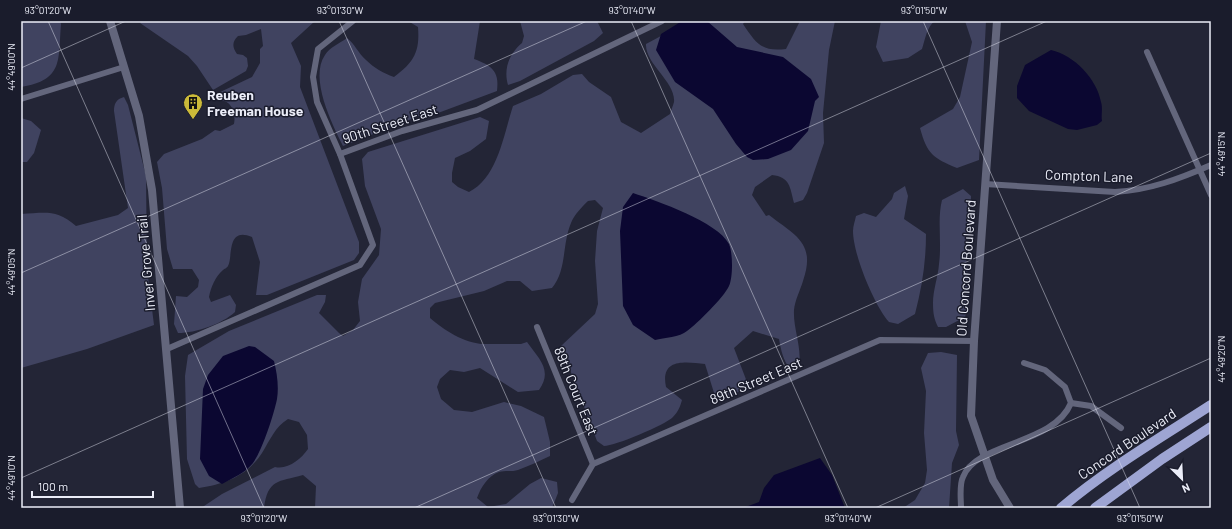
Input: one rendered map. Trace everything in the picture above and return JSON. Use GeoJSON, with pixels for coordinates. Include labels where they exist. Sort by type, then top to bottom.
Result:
{"type":"FeatureCollection","features":[{"type":"Feature","properties":{"kind":"main road","name":"Concord Boulevard"},"geometry":{"type":"LineString","coordinates":[[1060,508],[1124,461],[1211,404]]}},
{"type":"Feature","properties":{"kind":"main road"},"geometry":{"type":"LineString","coordinates":[[1095,508],[1162,459],[1211,426]]}},
{"type":"Feature","properties":{"kind":"street","name":"Inver Grove Trail"},"geometry":{"type":"LineString","coordinates":[[110,21],[139,116],[149,164],[167,349],[180,508]]}},
{"type":"Feature","properties":{"kind":"street"},"geometry":{"type":"LineString","coordinates":[[340,154],[317,102],[313,77],[318,49],[353,21]]}},
{"type":"Feature","properties":{"kind":"street","name":"90th Street East"},"geometry":{"type":"LineString","coordinates":[[167,349],[360,265],[373,246],[340,154],[402,131],[477,110],[662,21]]}},
{"type":"Feature","properties":{"kind":"street","name":"Old Concord Boulevard"},"geometry":{"type":"LineString","coordinates":[[997,21],[974,341],[971,416],[993,480],[1010,508]]}},
{"type":"Feature","properties":{"kind":"street"},"geometry":{"type":"LineString","coordinates":[[1148,52],[1211,195]]}},
{"type":"Feature","properties":{"kind":"street"},"geometry":{"type":"LineString","coordinates":[[21,99],[124,67]]}},
{"type":"Feature","properties":{"kind":"street","name":"Compton Lane"},"geometry":{"type":"LineString","coordinates":[[985,184],[1127,191],[1159,186],[1211,165]]}},
{"type":"Feature","properties":{"kind":"street","name":"89th Court East"},"geometry":{"type":"LineString","coordinates":[[537,327],[593,464]]}},
{"type":"Feature","properties":{"kind":"street","name":"89th Street East"},"geometry":{"type":"LineString","coordinates":[[593,464],[880,340],[974,341]]}},
{"type":"Feature","properties":{"kind":"street"},"geometry":{"type":"LineString","coordinates":[[961,508],[962,478],[971,464],[984,456],[1046,430],[1067,413],[1071,403],[1065,387],[1045,370],[1024,363]]}},
{"type":"Feature","properties":{"kind":"street"},"geometry":{"type":"LineString","coordinates":[[1071,403],[1091,406],[1121,428]]}},
{"type":"Feature","properties":{"kind":"street"},"geometry":{"type":"LineString","coordinates":[[572,500],[593,464]]}},
{"type":"Feature","properties":{"kind":"shaded area"},"geometry":{"type":"Polygon","coordinates":[[[21,21],[60,21],[61,24],[60,48],[56,66],[52,73],[45,79],[35,84],[21,87],[21,21]]]}},
{"type":"Feature","properties":{"kind":"shaded area"},"geometry":{"type":"Polygon","coordinates":[[[143,21],[315,21],[291,43],[301,66],[300,87],[359,242],[359,253],[354,260],[267,295],[256,295],[260,262],[252,237],[244,235],[238,236],[234,239],[232,244],[228,266],[216,279],[209,297],[211,302],[230,295],[236,305],[235,312],[216,324],[201,330],[178,333],[174,324],[176,296],[187,297],[198,287],[199,280],[192,269],[173,269],[167,249],[162,188],[157,162],[164,154],[202,139],[215,130],[220,131],[234,124],[234,112],[232,108],[228,103],[220,100],[216,94],[252,77],[260,63],[260,49],[263,46],[261,29],[246,35],[238,36],[234,42],[234,49],[237,54],[243,55],[247,58],[248,66],[246,71],[213,90],[197,66],[188,56],[140,23],[143,21]]]}},
{"type":"Feature","properties":{"kind":"shaded area"},"geometry":{"type":"Polygon","coordinates":[[[408,21],[480,21],[474,59],[493,69],[497,78],[497,91],[438,113],[424,114],[343,146],[328,114],[321,88],[321,65],[325,55],[332,48],[347,38],[369,63],[386,74],[394,77],[411,61],[417,50],[418,27],[408,21]]]}},
{"type":"Feature","properties":{"kind":"shaded area"},"geometry":{"type":"Polygon","coordinates":[[[520,21],[597,21],[603,33],[594,41],[520,81],[508,85],[506,73],[507,67],[511,56],[522,43],[524,36],[520,21]]]}},
{"type":"Feature","properties":{"kind":"shaded area"},"geometry":{"type":"Polygon","coordinates":[[[682,21],[707,21],[737,47],[783,57],[811,79],[819,97],[815,101],[808,131],[791,150],[768,159],[753,160],[747,157],[736,144],[713,109],[675,82],[656,50],[661,34],[682,21]]]}},
{"type":"Feature","properties":{"kind":"shaded area"},"geometry":{"type":"Polygon","coordinates":[[[689,21],[745,21],[743,24],[760,45],[778,50],[786,49],[800,21],[835,21],[829,50],[823,113],[824,143],[807,193],[803,200],[794,203],[790,188],[786,181],[778,176],[772,175],[755,187],[752,195],[766,216],[769,215],[788,229],[801,242],[805,249],[807,258],[806,268],[794,310],[800,358],[799,365],[790,369],[784,358],[779,339],[753,331],[734,348],[747,382],[737,393],[724,398],[715,396],[705,364],[682,363],[670,366],[665,378],[666,387],[682,400],[679,409],[673,417],[651,430],[618,443],[604,446],[597,441],[561,346],[595,314],[598,304],[595,261],[597,231],[603,208],[595,200],[588,201],[572,220],[566,239],[560,273],[552,288],[532,291],[520,281],[507,281],[484,291],[435,303],[430,308],[430,318],[448,331],[462,338],[483,344],[521,344],[527,342],[540,359],[545,371],[545,376],[539,390],[518,392],[480,368],[464,372],[450,370],[440,379],[437,387],[441,399],[454,410],[472,412],[504,402],[521,406],[544,417],[550,442],[550,456],[518,470],[501,471],[491,476],[485,482],[477,498],[488,507],[506,504],[530,484],[541,478],[557,482],[558,493],[552,508],[315,508],[316,486],[303,475],[276,483],[268,492],[264,508],[201,508],[222,494],[275,467],[285,467],[294,463],[308,449],[307,435],[299,422],[288,419],[276,430],[262,453],[249,468],[235,478],[218,484],[199,488],[195,484],[187,459],[185,376],[188,355],[229,331],[317,295],[326,295],[325,302],[319,313],[339,333],[343,336],[353,330],[360,321],[358,302],[362,279],[379,255],[381,229],[365,186],[362,159],[368,152],[480,117],[489,121],[486,139],[470,151],[455,158],[452,173],[452,182],[458,187],[469,192],[479,185],[493,166],[503,141],[513,106],[541,94],[573,75],[582,74],[589,82],[611,97],[621,122],[641,133],[670,114],[674,102],[670,87],[650,59],[646,44],[689,21]]]}},
{"type":"Feature","properties":{"kind":"shaded area"},"geometry":{"type":"Polygon","coordinates":[[[881,21],[935,21],[928,30],[922,49],[908,58],[883,62],[876,47],[881,21]]]}},
{"type":"Feature","properties":{"kind":"shaded area"},"geometry":{"type":"Polygon","coordinates":[[[965,21],[986,21],[979,160],[957,168],[942,161],[932,154],[925,144],[920,128],[953,109],[960,97],[972,42],[965,21]]]}},
{"type":"Feature","properties":{"kind":"shaded area"},"geometry":{"type":"Polygon","coordinates":[[[1051,50],[1068,57],[1076,63],[1083,69],[1095,85],[1099,93],[1102,107],[1102,121],[1097,125],[1077,130],[1068,129],[1029,111],[1017,98],[1017,86],[1025,65],[1051,50]]]}},
{"type":"Feature","properties":{"kind":"shaded area"},"geometry":{"type":"Polygon","coordinates":[[[124,97],[128,105],[146,176],[147,269],[154,325],[87,349],[21,368],[21,214],[56,214],[76,226],[118,215],[128,208],[114,111],[116,102],[124,97]]]}},
{"type":"Feature","properties":{"kind":"shaded area"},"geometry":{"type":"Polygon","coordinates":[[[21,118],[31,121],[41,130],[34,153],[27,162],[21,162],[21,118]]]}},
{"type":"Feature","properties":{"kind":"shaded area"},"geometry":{"type":"Polygon","coordinates":[[[905,186],[908,196],[904,219],[926,234],[926,244],[920,294],[915,314],[898,324],[889,322],[871,292],[860,265],[854,241],[853,229],[856,216],[864,213],[876,217],[892,199],[894,193],[905,186]]]}},
{"type":"Feature","properties":{"kind":"shaded area"},"geometry":{"type":"Polygon","coordinates":[[[963,189],[971,196],[966,240],[969,289],[968,308],[965,317],[946,327],[938,327],[934,316],[933,303],[940,256],[942,200],[963,189]]]}},
{"type":"Feature","properties":{"kind":"shaded area"},"geometry":{"type":"Polygon","coordinates":[[[633,193],[657,201],[700,220],[723,236],[729,244],[732,265],[729,286],[722,297],[703,317],[691,328],[680,335],[655,340],[633,325],[623,306],[620,231],[623,207],[633,193]]]}},
{"type":"Feature","properties":{"kind":"shaded area"},"geometry":{"type":"Polygon","coordinates":[[[249,346],[255,347],[274,361],[278,390],[277,399],[267,432],[253,463],[243,472],[222,484],[209,476],[200,459],[203,389],[208,375],[223,356],[249,346]]]}},
{"type":"Feature","properties":{"kind":"shaded area"},"geometry":{"type":"Polygon","coordinates":[[[941,352],[957,355],[956,431],[959,445],[952,463],[949,508],[903,508],[915,500],[925,483],[927,470],[924,433],[926,391],[921,368],[928,353],[941,352]]]}},
{"type":"Feature","properties":{"kind":"shaded area"},"geometry":{"type":"Polygon","coordinates":[[[820,458],[832,475],[845,508],[743,508],[759,502],[764,488],[774,475],[820,458]]]}},
{"type":"Feature","properties":{"kind":"place","name":"Reuben Freeman House"},"geometry":{"type":"Point","coordinates":[193,120]}}]}
